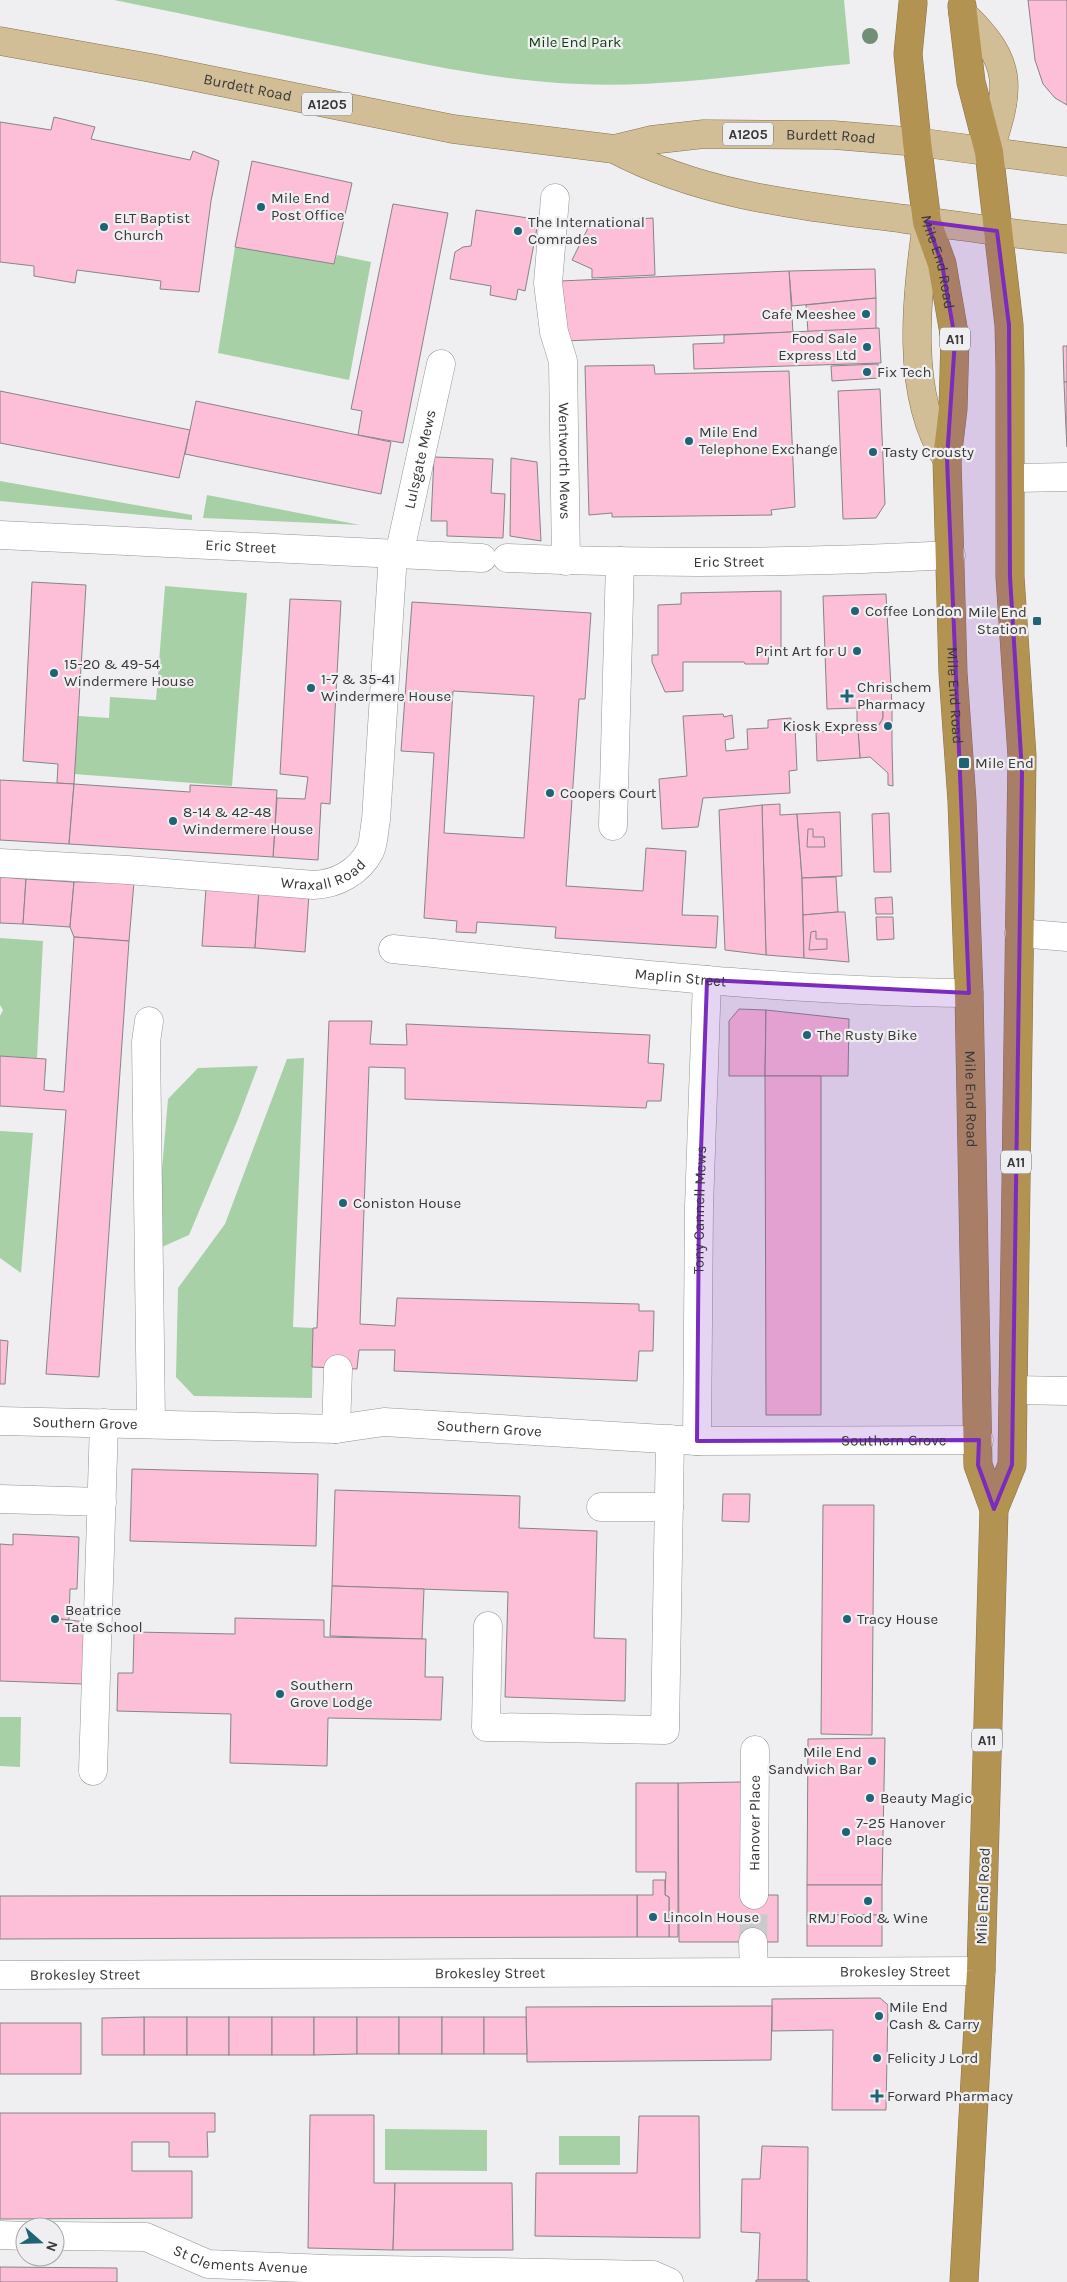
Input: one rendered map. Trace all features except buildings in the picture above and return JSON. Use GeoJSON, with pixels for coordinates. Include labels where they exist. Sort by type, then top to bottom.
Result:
{"type":"FeatureCollection","features":[{"type":"Feature","properties":{"kind":"highway","name":"Mile End Road"},"geometry":{"type":"LineString","coordinates":[[913,3],[908,54],[917,142],[928,222],[942,264],[956,339],[954,409],[947,459],[953,673],[962,801],[969,993],[978,1465],[994,1509]]}},
{"type":"Feature","properties":{"kind":"highway","name":"Mile End Road"},"geometry":{"type":"LineString","coordinates":[[962,10],[971,82],[988,152],[986,230],[1008,324],[1011,478],[1010,577],[1022,756],[1012,1465],[994,1509],[980,1971],[964,2282]]}},
{"type":"Feature","properties":{"kind":"main road","name":"Burdett Road"},"geometry":{"type":"LineString","coordinates":[[0,41],[152,68],[453,128],[614,149],[647,166],[706,187],[780,202],[986,230]]}},
{"type":"Feature","properties":{"kind":"main road","name":"Burdett Road"},"geometry":{"type":"LineString","coordinates":[[614,149],[651,140],[704,134],[854,135],[988,152]]}},
{"type":"Feature","properties":{"kind":"main road","name":"A1205"},"geometry":{"type":"LineString","coordinates":[[988,152],[1067,162]]}},
{"type":"Feature","properties":{"kind":"main road"},"geometry":{"type":"LineString","coordinates":[[928,222],[921,266],[918,310],[919,374],[928,420],[936,443],[947,459]]}},
{"type":"Feature","properties":{"kind":"main road","name":"A1205"},"geometry":{"type":"LineString","coordinates":[[986,230],[1067,239]]}},
{"type":"Feature","properties":{"kind":"street","name":"Wentworth Mews"},"geometry":{"type":"LineString","coordinates":[[555,198],[548,283],[554,332],[562,360],[566,561]]}},
{"type":"Feature","properties":{"kind":"street","name":"Lulsgate Mews"},"geometry":{"type":"LineString","coordinates":[[396,554],[441,364]]}},
{"type":"Feature","properties":{"kind":"street"},"geometry":{"type":"LineString","coordinates":[[1011,478],[1067,477]]}},
{"type":"Feature","properties":{"kind":"street","name":"Eric Street"},"geometry":{"type":"LineString","coordinates":[[0,535],[566,561],[781,561],[951,555]]}},
{"type":"Feature","properties":{"kind":"street","name":"Wraxall Road"},"geometry":{"type":"LineString","coordinates":[[0,863],[128,870],[314,885],[329,884],[356,869],[371,850],[376,820],[367,772],[396,554]]}},
{"type":"Feature","properties":{"kind":"street"},"geometry":{"type":"LineString","coordinates":[[612,826],[620,560]]}},
{"type":"Feature","properties":{"kind":"street"},"geometry":{"type":"LineString","coordinates":[[1019,934],[1067,936]]}},
{"type":"Feature","properties":{"kind":"street","name":"Maplin Street"},"geometry":{"type":"LineString","coordinates":[[393,949],[707,980],[862,991],[969,993]]}},
{"type":"Feature","properties":{"kind":"street","name":"Tony Cannell Mews"},"geometry":{"type":"LineString","coordinates":[[697,1441],[699,1207],[707,980]]}},
{"type":"Feature","properties":{"kind":"street"},"geometry":{"type":"LineString","coordinates":[[149,1021],[146,1062],[151,1423]]}},
{"type":"Feature","properties":{"kind":"street"},"geometry":{"type":"LineString","coordinates":[[336,1429],[338,1369]]}},
{"type":"Feature","properties":{"kind":"street"},"geometry":{"type":"LineString","coordinates":[[1013,1390],[1067,1391]]}},
{"type":"Feature","properties":{"kind":"street","name":"Southern Grove"},"geometry":{"type":"LineString","coordinates":[[0,1420],[336,1429],[384,1422],[697,1441],[979,1440]]}},
{"type":"Feature","properties":{"kind":"street"},"geometry":{"type":"LineString","coordinates":[[93,1771],[104,1424]]}},
{"type":"Feature","properties":{"kind":"street"},"geometry":{"type":"LineString","coordinates":[[488,1626],[486,1727],[665,1730],[670,1439]]}},
{"type":"Feature","properties":{"kind":"street"},"geometry":{"type":"LineString","coordinates":[[0,1499],[102,1502]]}},
{"type":"Feature","properties":{"kind":"street"},"geometry":{"type":"LineString","coordinates":[[601,1506],[668,1507]]}},
{"type":"Feature","properties":{"kind":"street","name":"Hanover Place"},"geometry":{"type":"LineString","coordinates":[[754,1895],[755,1750]]}},
{"type":"Feature","properties":{"kind":"street"},"geometry":{"type":"LineString","coordinates":[[753,1942],[754,1971]]}},
{"type":"Feature","properties":{"kind":"street","name":"Brokesley Street"},"geometry":{"type":"LineString","coordinates":[[0,1975],[980,1971]]}},
{"type":"Feature","properties":{"kind":"street"},"geometry":{"type":"LineString","coordinates":[[0,2235],[15,2236]]}},
{"type":"Feature","properties":{"kind":"street","name":"St Clements Avenue"},"geometry":{"type":"LineString","coordinates":[[65,2236],[146,2237],[208,2264],[337,2270],[653,2274],[669,2282]]}},
{"type":"Feature","properties":{"kind":"highlighted area"},"geometry":{"type":"Polygon","coordinates":[[[927,222],[997,231],[1009,325],[1010,577],[1022,772],[1012,1465],[994,1509],[978,1465],[979,1440],[697,1441],[699,1207],[707,980],[969,993],[947,459],[955,339],[942,264],[927,222]]]}},
{"type":"Feature","properties":{"kind":"green space","name":"Mile End Park"},"geometry":{"type":"Polygon","coordinates":[[[114,0],[844,0],[850,64],[647,84],[579,84],[521,80],[436,66],[114,0]]]}},
{"type":"Feature","properties":{"kind":"green space"},"geometry":{"type":"Polygon","coordinates":[[[235,247],[334,264],[337,255],[371,262],[349,380],[218,353],[235,247]]]}},
{"type":"Feature","properties":{"kind":"green space"},"geometry":{"type":"Polygon","coordinates":[[[0,481],[192,515],[192,520],[0,501],[0,481]]]}},
{"type":"Feature","properties":{"kind":"green space"},"geometry":{"type":"Polygon","coordinates":[[[207,495],[360,525],[203,518],[207,495]]]}},
{"type":"Feature","properties":{"kind":"green space"},"geometry":{"type":"Polygon","coordinates":[[[165,586],[247,593],[232,786],[74,774],[78,716],[109,718],[110,697],[156,700],[165,586]]]}},
{"type":"Feature","properties":{"kind":"green space"},"geometry":{"type":"Polygon","coordinates":[[[0,938],[43,941],[37,1058],[0,1056],[0,1016],[3,1010],[0,1005],[0,938]]]}},
{"type":"Feature","properties":{"kind":"green space"},"geometry":{"type":"Polygon","coordinates":[[[304,1058],[293,1327],[313,1328],[312,1398],[194,1396],[176,1377],[178,1288],[225,1224],[287,1059],[304,1058]]]}},
{"type":"Feature","properties":{"kind":"green space"},"geometry":{"type":"Polygon","coordinates":[[[258,1066],[238,1119],[189,1235],[155,1250],[168,1099],[198,1068],[258,1066]]]}},
{"type":"Feature","properties":{"kind":"green space"},"geometry":{"type":"Polygon","coordinates":[[[0,1131],[33,1133],[21,1273],[0,1258],[0,1131]]]}},
{"type":"Feature","properties":{"kind":"green space"},"geometry":{"type":"Polygon","coordinates":[[[0,1717],[21,1717],[20,1767],[0,1766],[0,1717]]]}},
{"type":"Feature","properties":{"kind":"green space"},"geometry":{"type":"Polygon","coordinates":[[[385,2129],[487,2130],[487,2171],[385,2170],[385,2129]]]}},
{"type":"Feature","properties":{"kind":"green space"},"geometry":{"type":"Polygon","coordinates":[[[559,2136],[620,2136],[620,2165],[559,2165],[559,2136]]]}},
{"type":"Feature","properties":{"kind":"tunnel"},"geometry":{"type":"LineString","coordinates":[[753,1942],[754,1895]]}},
{"type":"Feature","properties":{"kind":"place","name":"Mile End Post Office"},"geometry":{"type":"Point","coordinates":[261,207]}},
{"type":"Feature","properties":{"kind":"place","name":"ELT Baptist Church"},"geometry":{"type":"Point","coordinates":[104,227]}},
{"type":"Feature","properties":{"kind":"place","name":"The International Comrades"},"geometry":{"type":"Point","coordinates":[518,231]}},
{"type":"Feature","properties":{"kind":"place","name":"Cafe Meeshee"},"geometry":{"type":"Point","coordinates":[866,314]}},
{"type":"Feature","properties":{"kind":"place","name":"Food Sale Express Ltd"},"geometry":{"type":"Point","coordinates":[867,347]}},
{"type":"Feature","properties":{"kind":"place","name":"Fix Tech"},"geometry":{"type":"Point","coordinates":[867,372]}},
{"type":"Feature","properties":{"kind":"place","name":"Mile End Telephone Exchange"},"geometry":{"type":"Point","coordinates":[689,441]}},
{"type":"Feature","properties":{"kind":"place","name":"Tasty Crousty"},"geometry":{"type":"Point","coordinates":[873,452]}},
{"type":"Feature","properties":{"kind":"place","name":"Coffee London"},"geometry":{"type":"Point","coordinates":[855,611]}},
{"type":"Feature","properties":{"kind":"place","name":"Mile End Station"},"geometry":{"type":"Point","coordinates":[1037,621]}},
{"type":"Feature","properties":{"kind":"place","name":"Print Art for U"},"geometry":{"type":"Point","coordinates":[857,651]}},
{"type":"Feature","properties":{"kind":"place","name":"15-20 & 49-54 Windermere House"},"geometry":{"type":"Point","coordinates":[54,673]}},
{"type":"Feature","properties":{"kind":"place","name":"1-7 & 35-41 Windermere House"},"geometry":{"type":"Point","coordinates":[311,688]}},
{"type":"Feature","properties":{"kind":"place","name":"Chrischem Pharmacy"},"geometry":{"type":"Point","coordinates":[847,696]}},
{"type":"Feature","properties":{"kind":"place","name":"Kiosk Express"},"geometry":{"type":"Point","coordinates":[888,726]}},
{"type":"Feature","properties":{"kind":"place","name":"Mile End"},"geometry":{"type":"Point","coordinates":[964,763]}},
{"type":"Feature","properties":{"kind":"place","name":"Coopers Court"},"geometry":{"type":"Point","coordinates":[550,793]}},
{"type":"Feature","properties":{"kind":"place","name":"8-14 & 42-48 Windermere House"},"geometry":{"type":"Point","coordinates":[173,821]}},
{"type":"Feature","properties":{"kind":"place","name":"The Rusty Bike"},"geometry":{"type":"Point","coordinates":[807,1035]}},
{"type":"Feature","properties":{"kind":"place","name":"Coniston House"},"geometry":{"type":"Point","coordinates":[343,1203]}},
{"type":"Feature","properties":{"kind":"place","name":"Beatrice Tate School"},"geometry":{"type":"Point","coordinates":[55,1619]}},
{"type":"Feature","properties":{"kind":"place","name":"Tracy House"},"geometry":{"type":"Point","coordinates":[847,1619]}},
{"type":"Feature","properties":{"kind":"place","name":"Southern Grove Lodge"},"geometry":{"type":"Point","coordinates":[280,1694]}},
{"type":"Feature","properties":{"kind":"place","name":"Mile End Sandwich Bar"},"geometry":{"type":"Point","coordinates":[872,1761]}},
{"type":"Feature","properties":{"kind":"place","name":"Beauty Magic"},"geometry":{"type":"Point","coordinates":[870,1798]}},
{"type":"Feature","properties":{"kind":"place","name":"7-25 Hanover Place"},"geometry":{"type":"Point","coordinates":[846,1832]}},
{"type":"Feature","properties":{"kind":"place","name":"RMJ Food & Wine"},"geometry":{"type":"Point","coordinates":[868,1901]}},
{"type":"Feature","properties":{"kind":"place","name":"Lincoln House"},"geometry":{"type":"Point","coordinates":[653,1917]}},
{"type":"Feature","properties":{"kind":"place","name":"Mile End Cash & Carry"},"geometry":{"type":"Point","coordinates":[879,2016]}},
{"type":"Feature","properties":{"kind":"place","name":"Felicity J Lord"},"geometry":{"type":"Point","coordinates":[877,2058]}},
{"type":"Feature","properties":{"kind":"place","name":"Forward Pharmacy"},"geometry":{"type":"Point","coordinates":[877,2096]}}]}
